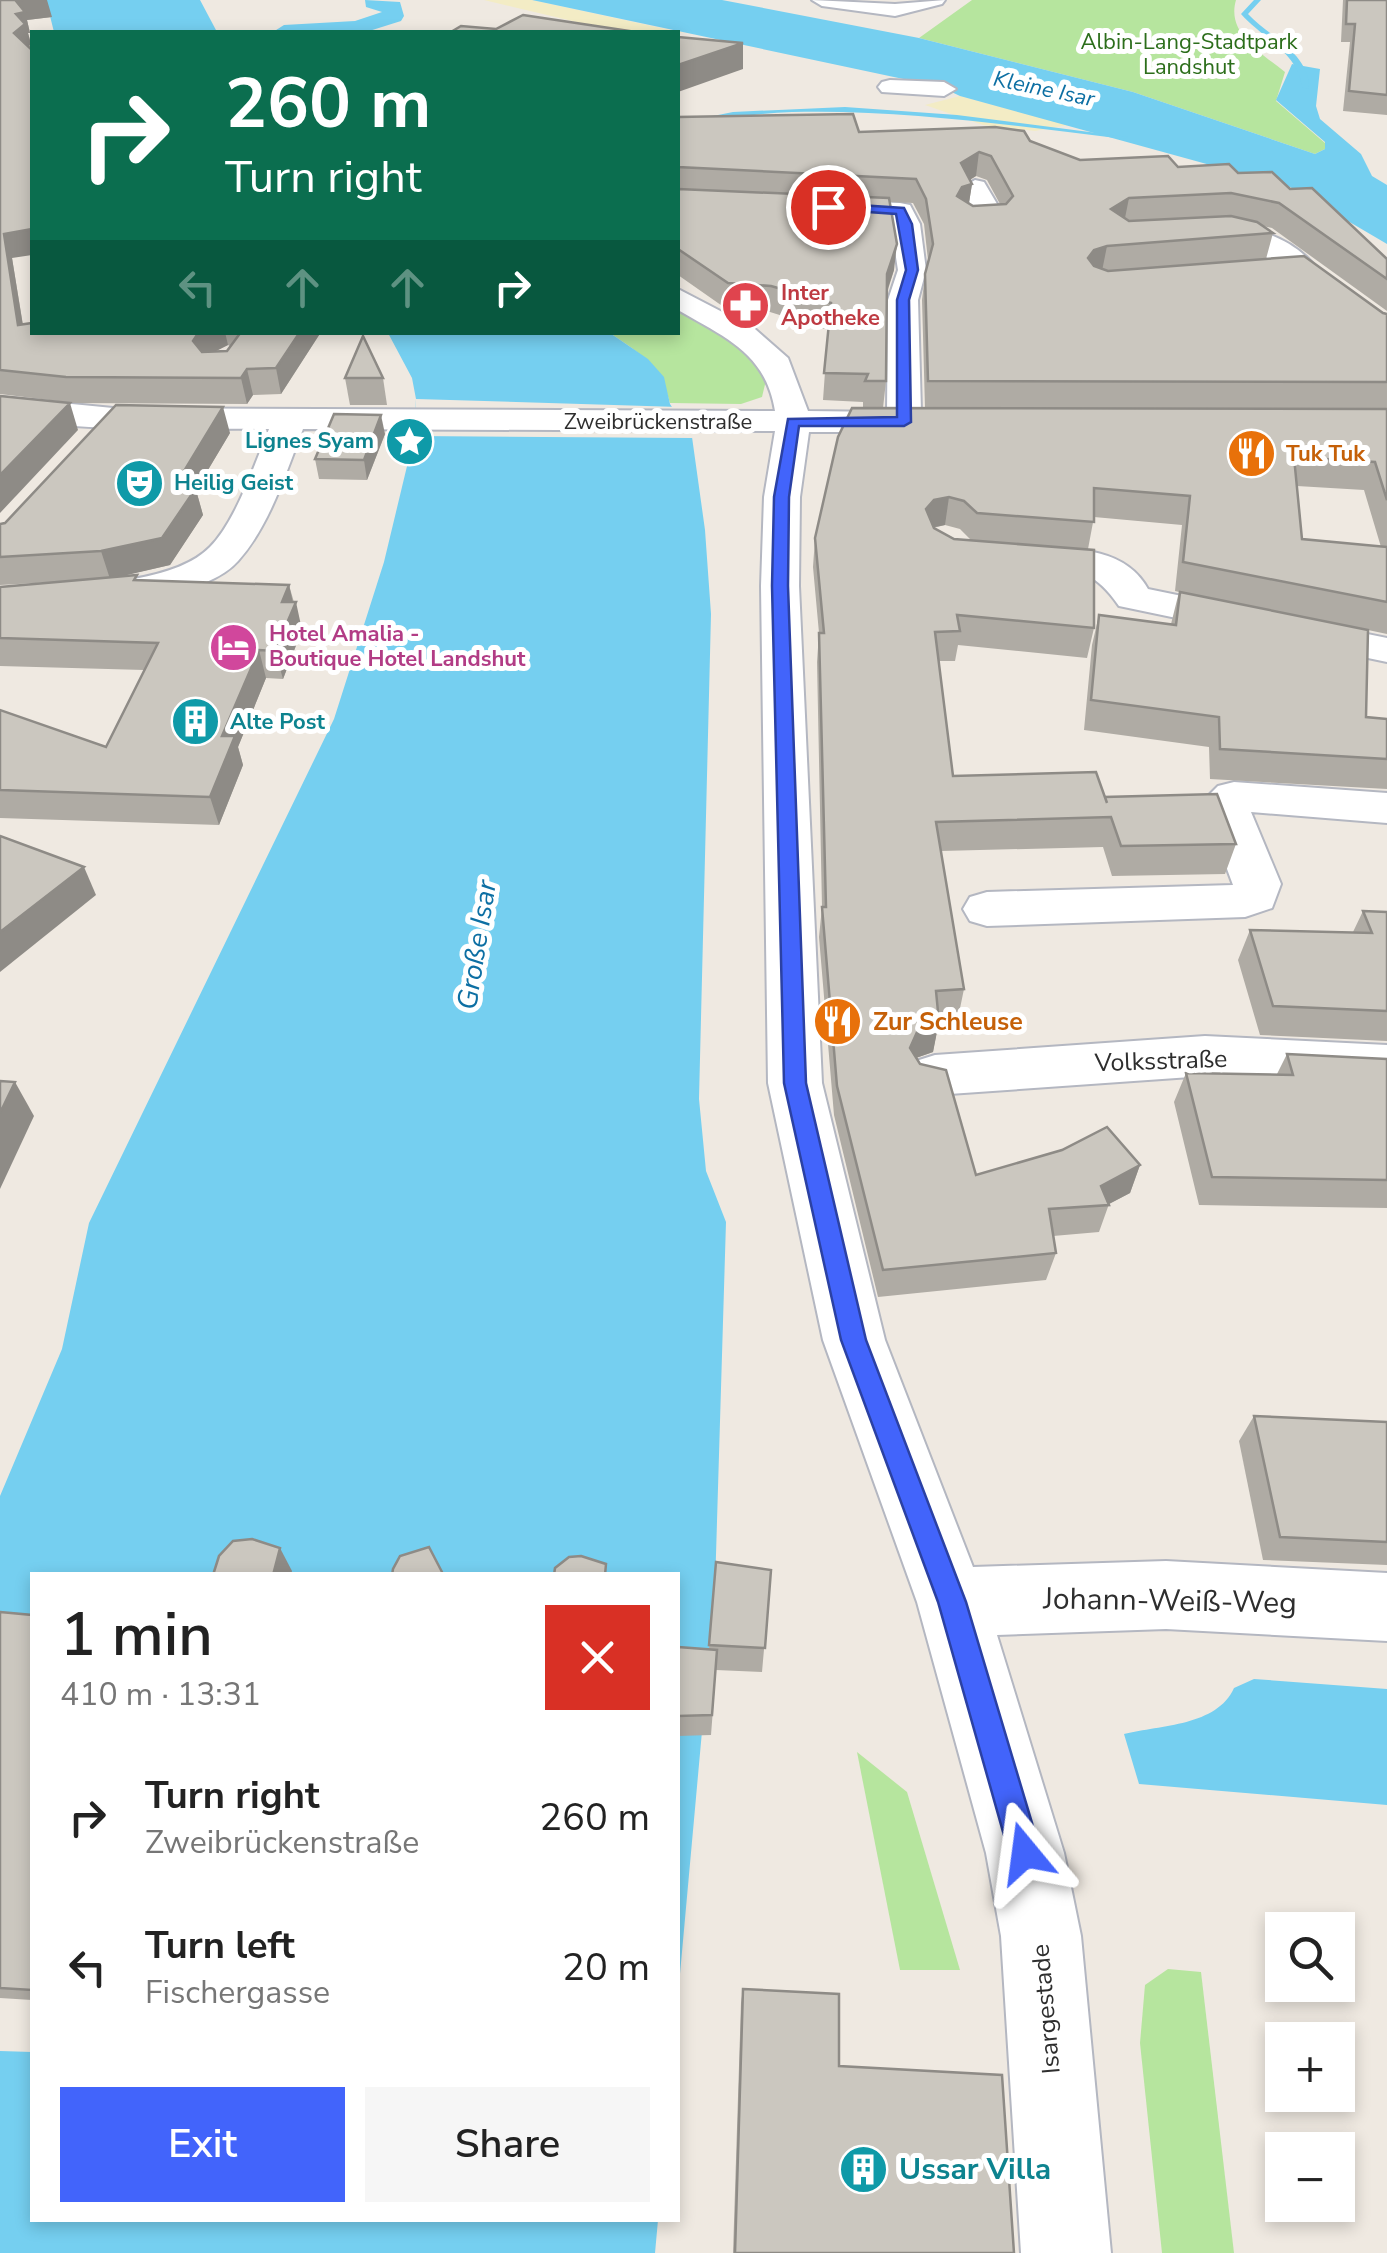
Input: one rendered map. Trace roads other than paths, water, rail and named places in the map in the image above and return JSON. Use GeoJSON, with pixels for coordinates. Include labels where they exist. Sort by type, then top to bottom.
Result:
{"type":"FeatureCollection","features":[{"type":"Feature","properties":{"kind":"street"},"geometry":{"type":"LineString","coordinates":[[822,0],[877,10],[910,8],[935,0]]}},
{"type":"Feature","properties":{"kind":"street"},"geometry":{"type":"LineString","coordinates":[[890,87],[944,88]]}},
{"type":"Feature","properties":{"kind":"street"},"geometry":{"type":"LineString","coordinates":[[893,179],[912,219],[912,270],[903,300],[904,422]]}},
{"type":"Feature","properties":{"kind":"street"},"geometry":{"type":"LineString","coordinates":[[972,220],[992,219],[975,188]]}},
{"type":"Feature","properties":{"kind":"street"},"geometry":{"type":"LineString","coordinates":[[680,202],[779,204],[912,219]]}},
{"type":"Feature","properties":{"kind":"street"},"geometry":{"type":"LineString","coordinates":[[1162,233],[1225,230],[1261,238],[1311,275],[1253,274]]}},
{"type":"Feature","properties":{"kind":"street"},"geometry":{"type":"LineString","coordinates":[[680,299],[744,336],[778,365],[793,422]]}},
{"type":"Feature","properties":{"kind":"street","name":"Zweibrückenstraße"},"geometry":{"type":"LineString","coordinates":[[0,406],[113,418],[196,407],[290,420],[957,422]]}},
{"type":"Feature","properties":{"kind":"street"},"geometry":{"type":"LineString","coordinates":[[87,447],[113,418]]}},
{"type":"Feature","properties":{"kind":"street"},"geometry":{"type":"LineString","coordinates":[[0,559],[15,599],[130,588],[202,573],[226,554],[290,420]]}},
{"type":"Feature","properties":{"kind":"street","name":"Isargestade"},"geometry":{"type":"LineString","coordinates":[[793,422],[782,497],[780,586],[813,1082],[854,1340],[952,1602],[1025,1853],[1041,1936],[1066,2253]]}},
{"type":"Feature","properties":{"kind":"street"},"geometry":{"type":"LineString","coordinates":[[983,559],[1096,564],[1116,571],[1128,582],[1133,598],[1387,650]]}},
{"type":"Feature","properties":{"kind":"street"},"geometry":{"type":"LineString","coordinates":[[1185,622],[1290,641],[1322,638]]}},
{"type":"Feature","properties":{"kind":"street"},"geometry":{"type":"LineString","coordinates":[[987,909],[1245,900],[1255,896],[1256,884],[1225,802],[1234,796],[1387,808]]}},
{"type":"Feature","properties":{"kind":"street","name":"Volksstraße"},"geometry":{"type":"LineString","coordinates":[[935,1075],[1205,1056],[1387,1065]]}},
{"type":"Feature","properties":{"kind":"street","name":"Johann-Weiß-Weg"},"geometry":{"type":"LineString","coordinates":[[952,1602],[1166,1595],[1387,1607]]}},
{"type":"Feature","properties":{"kind":"water"},"geometry":{"type":"Polygon","coordinates":[[[46,0],[200,0],[216,30],[54,30],[46,0]]]}},
{"type":"Feature","properties":{"kind":"water","name":"Kleine Isar"},"geometry":{"type":"Polygon","coordinates":[[[532,0],[722,0],[919,38],[1133,92],[1315,154],[1325,149],[1325,142],[1276,100],[1292,64],[1320,69],[1316,106],[1320,119],[1361,154],[1372,176],[1387,185],[1387,244],[1290,187],[960,96],[941,87],[532,0]]]}},
{"type":"Feature","properties":{"kind":"water","name":"Große Isar"},"geometry":{"type":"Polygon","coordinates":[[[389,335],[613,335],[648,359],[664,377],[670,404],[692,437],[711,614],[699,1099],[706,1171],[726,1222],[715,1588],[680,1974],[680,1572],[30,1572],[30,1635],[0,1632],[0,1496],[62,1349],[89,1223],[334,719],[384,562],[414,437],[416,399],[412,378],[389,335]]]}},
{"type":"Feature","properties":{"kind":"water"},"geometry":{"type":"Polygon","coordinates":[[[1254,1679],[1387,1689],[1387,1805],[1139,1784],[1124,1734],[1201,1717],[1226,1701],[1234,1688],[1254,1679]]]}},
{"type":"Feature","properties":{"kind":"water"},"geometry":{"type":"Polygon","coordinates":[[[0,2051],[30,2052],[30,2222],[658,2222],[655,2253],[0,2253],[0,2051]]]}},
{"type":"Feature","properties":{"kind":"waterway"},"geometry":{"type":"LineString","coordinates":[[320,30],[357,28],[393,16],[392,7],[374,2],[378,0]]}},
{"type":"Feature","properties":{"kind":"waterway"},"geometry":{"type":"LineString","coordinates":[[1258,0],[1244,14],[1300,65],[1306,87]]}},
{"type":"Feature","properties":{"kind":"waterway"},"geometry":{"type":"LineString","coordinates":[[680,125],[733,115],[845,109],[957,117],[1124,137]]}},
{"type":"Feature","properties":{"kind":"place","name":"Inter Apotheke"},"geometry":{"type":"Point","coordinates":[746,306]}},
{"type":"Feature","properties":{"kind":"place","name":"Lignes Syam"},"geometry":{"type":"Point","coordinates":[409,441]}},
{"type":"Feature","properties":{"kind":"place","name":"Tuk Tuk"},"geometry":{"type":"Point","coordinates":[1251,454]}},
{"type":"Feature","properties":{"kind":"place","name":"Heilig Geist"},"geometry":{"type":"Point","coordinates":[139,483]}},
{"type":"Feature","properties":{"kind":"place","name":"Hotel Amalia - Boutique Hotel Landshut"},"geometry":{"type":"Point","coordinates":[234,647]}},
{"type":"Feature","properties":{"kind":"place","name":"Alte Post"},"geometry":{"type":"Point","coordinates":[195,722]}},
{"type":"Feature","properties":{"kind":"place","name":"Zur Schleuse"},"geometry":{"type":"Point","coordinates":[838,1022]}},
{"type":"Feature","properties":{"kind":"place","name":"Ussar Villa"},"geometry":{"type":"Point","coordinates":[864,2169]}},
{"type":"Feature","properties":{"kind":"park label","name":"Albin-Lang-Stadtpark Landshut"},"geometry":{"type":"Point","coordinates":[1189,54]}}]}
